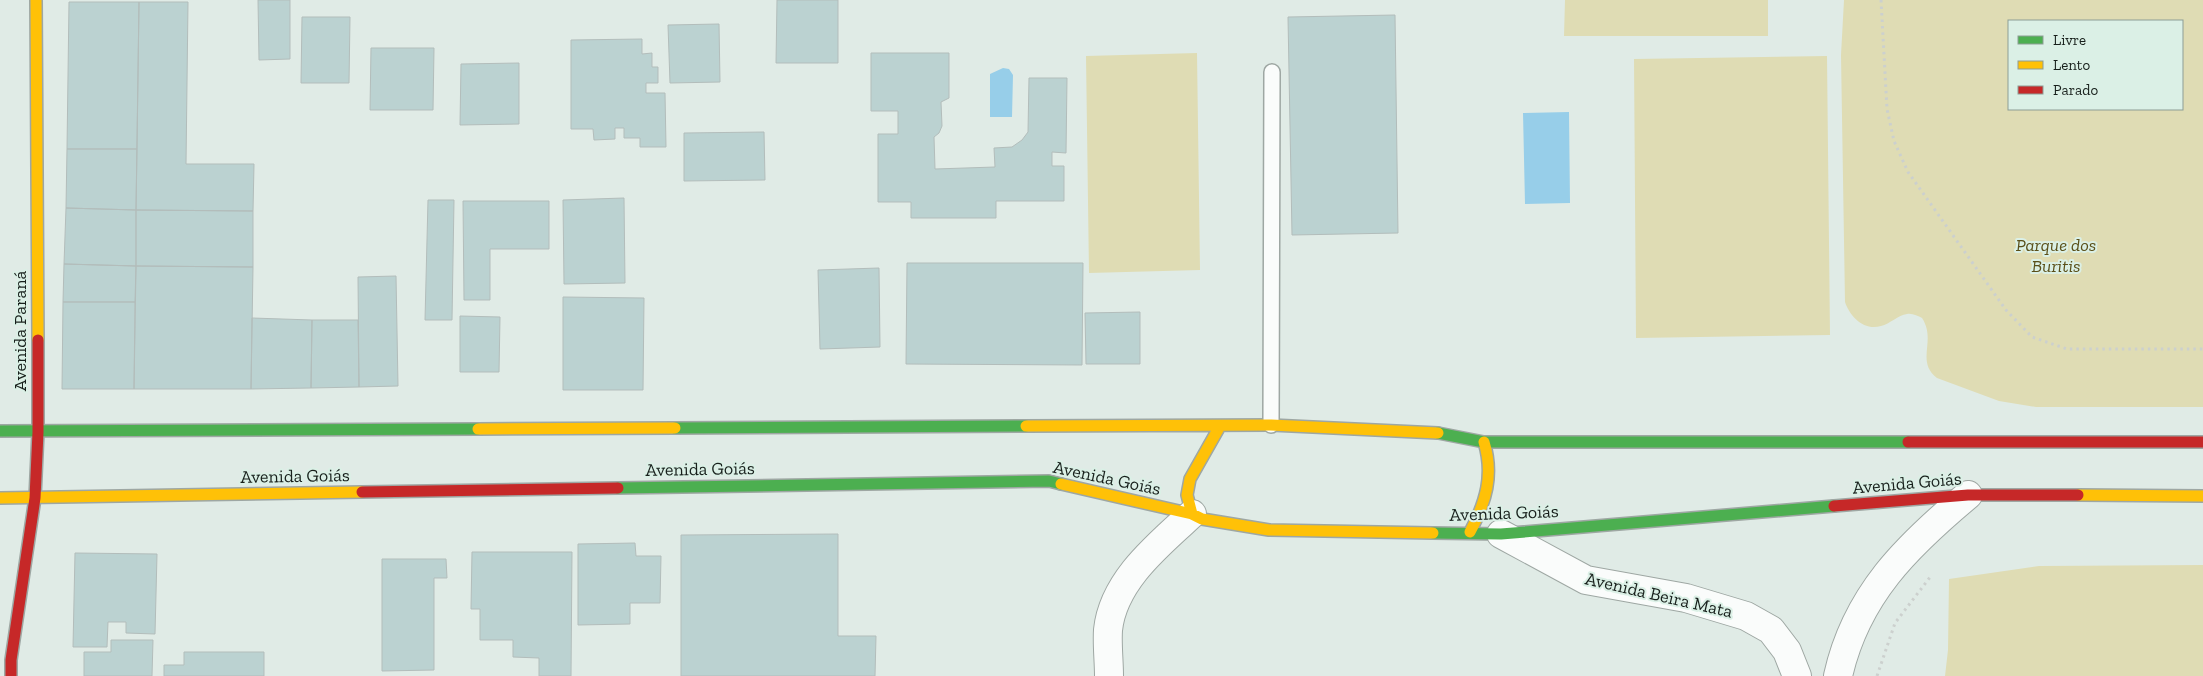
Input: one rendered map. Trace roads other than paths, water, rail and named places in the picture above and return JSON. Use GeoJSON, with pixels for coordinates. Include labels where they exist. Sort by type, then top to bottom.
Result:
{"type":"FeatureCollection","features":[{"type":"Feature","properties":{"kind":"main road","name":"Avenida Paraná"},"geometry":{"type":"LineString","coordinates":[[10,676],[10,660],[35,498],[38,432],[36,0]]}},
{"type":"Feature","properties":{"kind":"main road","name":"Avenida Goiás"},"geometry":{"type":"LineString","coordinates":[[0,431],[1271,425],[1432,432],[1484,442],[2203,442]]}},
{"type":"Feature","properties":{"kind":"main road"},"geometry":{"type":"LineString","coordinates":[[1192,514],[1187,495],[1190,478],[1220,426]]}},
{"type":"Feature","properties":{"kind":"main road"},"geometry":{"type":"LineString","coordinates":[[1470,532],[1479,516],[1490,479],[1488,453],[1484,442]]}},
{"type":"Feature","properties":{"kind":"main road","name":"Avenida Goiás"},"geometry":{"type":"LineString","coordinates":[[0,498],[1049,481],[1192,514],[1202,519],[1269,530],[1501,534],[1968,495],[2203,496]]}},
{"type":"Feature","properties":{"kind":"main road","name":"Avenida Paraná"},"geometry":{"type":"LineString","coordinates":[[4,634],[10,660]]}},
{"type":"Feature","properties":{"kind":"street"},"geometry":{"type":"LineString","coordinates":[[1838,676],[1844,650],[1867,602],[1896,562],[1930,527],[1968,495]]}},
{"type":"Feature","properties":{"kind":"street"},"geometry":{"type":"LineString","coordinates":[[1109,676],[1108,629],[1113,612],[1127,583],[1137,568],[1192,514]]}},
{"type":"Feature","properties":{"kind":"street","name":"Avenida Beira Mata"},"geometry":{"type":"LineString","coordinates":[[1501,534],[1586,580],[1686,598],[1746,616],[1771,630],[1787,651],[1797,676]]}},
{"type":"Feature","properties":{"kind":"lane"},"geometry":{"type":"LineString","coordinates":[[1271,425],[1272,72]]}},
{"type":"Feature","properties":{"kind":"water"},"geometry":{"type":"Polygon","coordinates":[[[1003,68],[1009,69],[1013,75],[1012,117],[990,117],[990,74],[1003,68]]]}},
{"type":"Feature","properties":{"kind":"water"},"geometry":{"type":"Polygon","coordinates":[[[1569,112],[1570,203],[1525,204],[1523,113],[1569,112]]]}},
{"type":"Feature","properties":{"kind":"park label","name":"Parque dos Buritis"},"geometry":{"type":"Point","coordinates":[2056,255]}}]}
